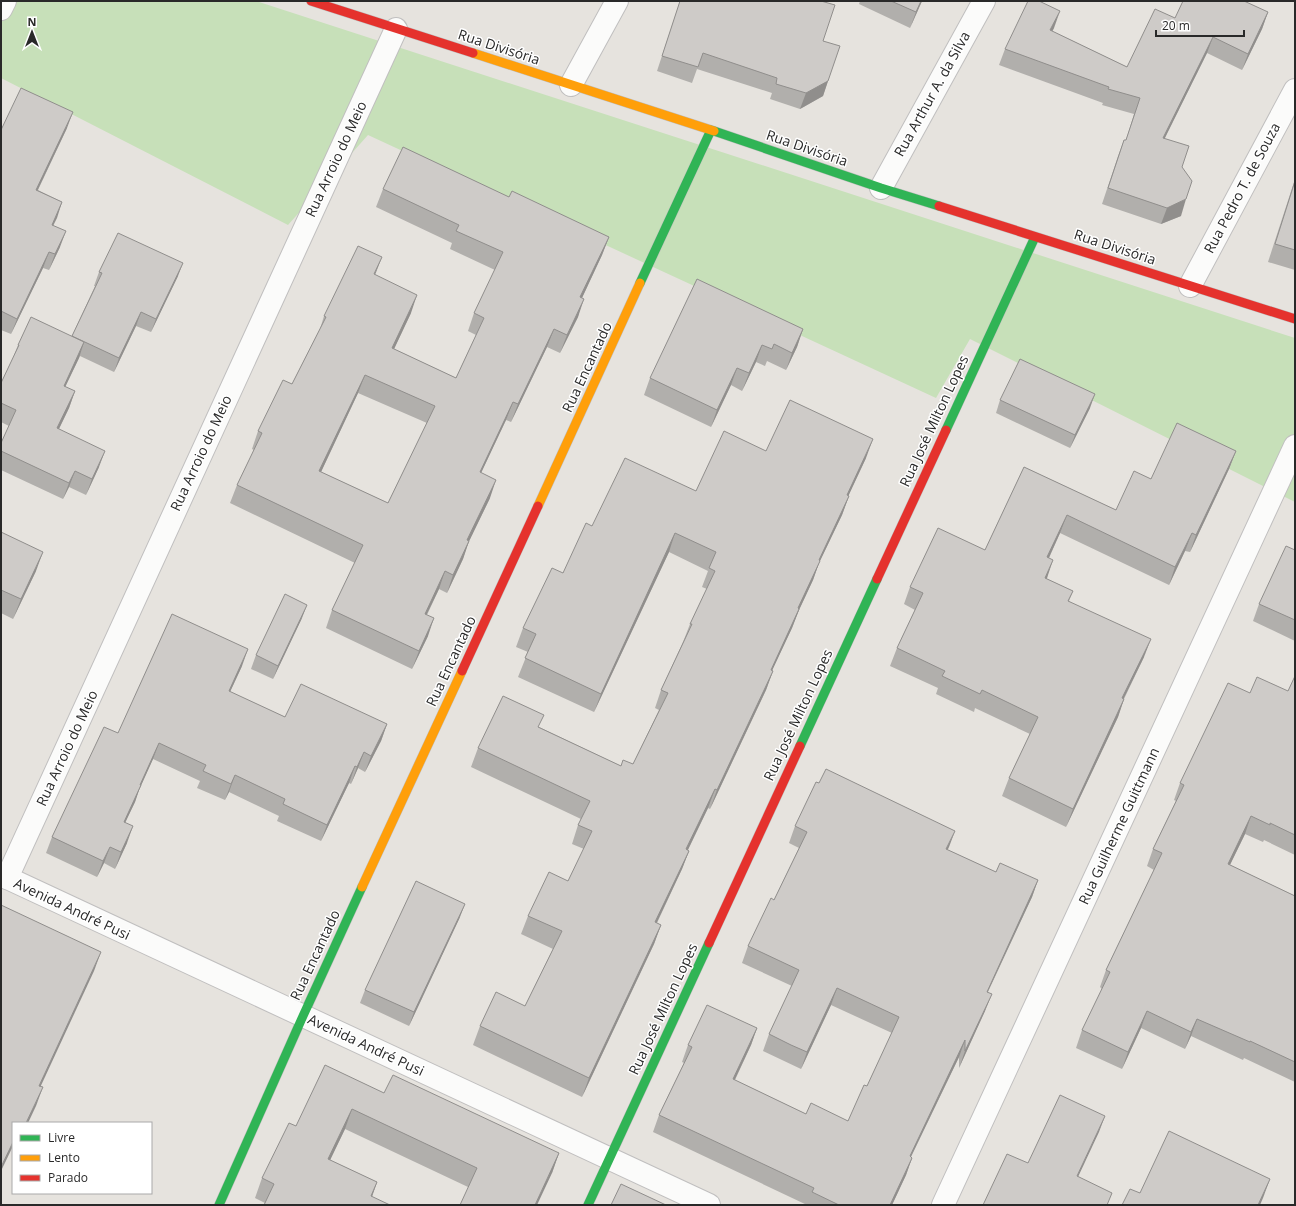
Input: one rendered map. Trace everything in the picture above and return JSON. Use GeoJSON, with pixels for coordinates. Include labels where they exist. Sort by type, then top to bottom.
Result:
{"type":"FeatureCollection","features":[{"type":"Feature","properties":{"kind":"street"},"geometry":{"type":"LineString","coordinates":[[1,9],[5,1]]}},
{"type":"Feature","properties":{"kind":"street","name":"Rua Divisória"},"geometry":{"type":"LineString","coordinates":[[311,1],[711,130],[881,188],[1295,318]]}},
{"type":"Feature","properties":{"kind":"street"},"geometry":{"type":"LineString","coordinates":[[571,85],[617,1]]}},
{"type":"Feature","properties":{"kind":"street","name":"Rua Arthur A. da Silva"},"geometry":{"type":"LineString","coordinates":[[881,188],[984,1]]}},
{"type":"Feature","properties":{"kind":"street","name":"Rua Arroio do Meio"},"geometry":{"type":"LineString","coordinates":[[4,877],[396,29]]}},
{"type":"Feature","properties":{"kind":"street","name":"Rua Pedro T. de Souza"},"geometry":{"type":"LineString","coordinates":[[1190,286],[1295,90]]}},
{"type":"Feature","properties":{"kind":"street","name":"Rua Encantado"},"geometry":{"type":"LineString","coordinates":[[219,1205],[303,1016],[711,130]]}},
{"type":"Feature","properties":{"kind":"street","name":"Rua José Milton Lopes"},"geometry":{"type":"LineString","coordinates":[[588,1205],[1035,237]]}},
{"type":"Feature","properties":{"kind":"street","name":"Rua Guilherme Guittmann"},"geometry":{"type":"LineString","coordinates":[[943,1205],[1295,446]]}},
{"type":"Feature","properties":{"kind":"street","name":"Avenida André Pusi"},"geometry":{"type":"LineString","coordinates":[[4,877],[710,1205]]}},
{"type":"Feature","properties":{"kind":"green space"},"geometry":{"type":"Polygon","coordinates":[[[1,1],[256,1],[1295,338],[1295,502],[970,339],[936,398],[368,135],[288,225],[1,78],[1,1]]]}},
{"type":"Feature","properties":{"kind":"building"},"geometry":{"type":"Polygon","coordinates":[[[680,1],[821,1],[835,5],[823,41],[840,46],[828,81],[806,93],[776,84],[777,78],[703,53],[698,67],[662,56],[680,1]]]}},
{"type":"Feature","properties":{"kind":"building"},"geometry":{"type":"Polygon","coordinates":[[[891,1],[921,1],[916,12],[891,1]]]}},
{"type":"Feature","properties":{"kind":"building"},"geometry":{"type":"Polygon","coordinates":[[[1028,1],[1039,1],[1060,11],[1050,30],[1127,67],[1155,9],[1175,18],[1183,1],[1244,1],[1268,12],[1248,54],[1213,37],[1163,138],[1189,146],[1182,167],[1192,181],[1186,199],[1167,208],[1108,188],[1140,98],[1108,89],[1109,87],[1005,49],[1028,1]]]}},
{"type":"Feature","properties":{"kind":"building"},"geometry":{"type":"Polygon","coordinates":[[[21,88],[73,112],[36,190],[62,202],[52,225],[66,231],[55,254],[49,252],[17,319],[1,311],[1,130],[21,88]]]}},
{"type":"Feature","properties":{"kind":"building"},"geometry":{"type":"Polygon","coordinates":[[[403,147],[509,197],[512,191],[609,237],[580,297],[584,299],[567,335],[554,329],[518,404],[513,402],[480,472],[496,480],[467,540],[469,541],[453,575],[445,571],[425,614],[434,618],[419,651],[332,610],[363,545],[237,485],[262,433],[258,431],[283,380],[292,384],[326,317],[324,316],[358,246],[382,257],[374,274],[417,295],[392,348],[456,378],[484,318],[474,313],[503,252],[456,231],[459,225],[383,189],[403,147]],[[365,375],[319,471],[388,503],[435,406],[365,375]]]}},
{"type":"Feature","properties":{"kind":"building"},"geometry":{"type":"Polygon","coordinates":[[[1295,181],[1295,250],[1275,244],[1295,181]]]}},
{"type":"Feature","properties":{"kind":"building"},"geometry":{"type":"Polygon","coordinates":[[[118,233],[183,263],[156,319],[141,312],[119,358],[72,336],[102,273],[99,272],[118,233]]]}},
{"type":"Feature","properties":{"kind":"building"},"geometry":{"type":"Polygon","coordinates":[[[697,279],[803,329],[792,353],[774,344],[772,349],[762,345],[749,373],[737,368],[717,410],[650,378],[697,279]]]}},
{"type":"Feature","properties":{"kind":"building"},"geometry":{"type":"Polygon","coordinates":[[[31,317],[84,342],[64,386],[75,391],[57,428],[105,451],[92,479],[75,471],[69,483],[1,451],[1,443],[16,410],[1,403],[1,383],[31,317]]]}},
{"type":"Feature","properties":{"kind":"building"},"geometry":{"type":"Polygon","coordinates":[[[1020,359],[1095,394],[1075,435],[1000,400],[1020,359]]]}},
{"type":"Feature","properties":{"kind":"building"},"geometry":{"type":"Polygon","coordinates":[[[790,400],[873,439],[771,670],[773,671],[717,790],[715,789],[686,849],[689,851],[655,922],[661,925],[589,1078],[480,1026],[496,992],[525,1006],[562,931],[528,916],[549,872],[568,881],[592,831],[578,825],[590,801],[478,748],[503,696],[544,715],[538,727],[621,766],[623,760],[633,764],[668,693],[661,690],[715,571],[709,568],[716,552],[675,533],[601,694],[525,658],[536,634],[523,628],[552,568],[563,573],[586,523],[592,526],[625,458],[696,491],[724,431],[766,451],[790,400]]]}},
{"type":"Feature","properties":{"kind":"building"},"geometry":{"type":"Polygon","coordinates":[[[1177,423],[1236,451],[1196,535],[1192,533],[1175,567],[1067,515],[1047,557],[1053,560],[1045,578],[1073,591],[1068,601],[1151,639],[1122,698],[1124,699],[1073,809],[1009,778],[1038,717],[982,690],[980,694],[942,676],[945,671],[897,648],[923,593],[910,587],[938,528],[985,550],[1024,467],[1116,510],[1134,471],[1151,479],[1177,423]]]}},
{"type":"Feature","properties":{"kind":"building"},"geometry":{"type":"Polygon","coordinates":[[[1,532],[43,552],[21,599],[1,590],[1,532]]]}},
{"type":"Feature","properties":{"kind":"building"},"geometry":{"type":"Polygon","coordinates":[[[1286,546],[1295,550],[1295,620],[1259,604],[1286,546]]]}},
{"type":"Feature","properties":{"kind":"building"},"geometry":{"type":"Polygon","coordinates":[[[285,594],[307,605],[278,666],[256,655],[285,594]]]}},
{"type":"Feature","properties":{"kind":"building"},"geometry":{"type":"Polygon","coordinates":[[[172,614],[248,649],[229,691],[285,717],[301,684],[387,724],[371,756],[364,752],[357,767],[355,766],[327,825],[283,804],[285,799],[235,775],[231,784],[203,771],[206,765],[159,743],[124,822],[133,826],[121,852],[110,847],[103,861],[52,837],[104,727],[118,733],[172,614]]]}},
{"type":"Feature","properties":{"kind":"building"},"geometry":{"type":"Polygon","coordinates":[[[1295,676],[1295,835],[1251,816],[1228,864],[1295,896],[1295,1062],[1197,1019],[1191,1032],[1147,1011],[1128,1052],[1082,1030],[1110,972],[1106,970],[1162,853],[1153,849],[1184,785],[1180,783],[1228,683],[1250,693],[1257,677],[1288,691],[1295,676]]]}},
{"type":"Feature","properties":{"kind":"building"},"geometry":{"type":"Polygon","coordinates":[[[826,769],[955,831],[946,849],[996,872],[1000,863],[1038,880],[987,992],[992,994],[965,1051],[965,1040],[910,1156],[912,1158],[890,1205],[839,1205],[812,1192],[814,1188],[659,1115],[692,1047],[688,1045],[707,1005],[757,1028],[733,1079],[806,1114],[811,1103],[848,1121],[864,1085],[867,1086],[899,1017],[837,988],[807,1052],[791,1045],[769,1034],[799,970],[748,946],[771,898],[774,900],[807,832],[795,826],[816,782],[819,783],[826,769]]]}},
{"type":"Feature","properties":{"kind":"building"},"geometry":{"type":"Polygon","coordinates":[[[416,881],[465,904],[414,1012],[365,990],[416,881]]]}},
{"type":"Feature","properties":{"kind":"building"},"geometry":{"type":"Polygon","coordinates":[[[1,905],[101,952],[39,1086],[43,1087],[26,1122],[12,1122],[12,1144],[1,1167],[1,905]]]}},
{"type":"Feature","properties":{"kind":"building"},"geometry":{"type":"Polygon","coordinates":[[[325,1065],[384,1093],[393,1075],[559,1153],[535,1205],[460,1205],[477,1168],[352,1109],[328,1159],[377,1182],[371,1196],[390,1205],[264,1205],[274,1184],[262,1178],[289,1123],[296,1126],[325,1065]]]}},
{"type":"Feature","properties":{"kind":"building"},"geometry":{"type":"Polygon","coordinates":[[[1060,1095],[1105,1116],[1077,1176],[1112,1193],[1107,1205],[983,1205],[1007,1154],[1028,1163],[1060,1095]]]}},
{"type":"Feature","properties":{"kind":"building"},"geometry":{"type":"Polygon","coordinates":[[[1169,1131],[1270,1179],[1258,1205],[1122,1205],[1130,1189],[1140,1193],[1169,1131]]]}},
{"type":"Feature","properties":{"kind":"building"},"geometry":{"type":"Polygon","coordinates":[[[621,1184],[666,1205],[611,1205],[621,1184]]]}},
{"type":"Feature","properties":{"kind":"traffic: fast"},"geometry":{"type":"LineString","coordinates":[[640,283],[711,130]]}},
{"type":"Feature","properties":{"kind":"traffic: fast"},"geometry":{"type":"LineString","coordinates":[[714,131],[881,188],[939,206]]}},
{"type":"Feature","properties":{"kind":"traffic: fast"},"geometry":{"type":"LineString","coordinates":[[946,430],[1035,237]]}},
{"type":"Feature","properties":{"kind":"traffic: fast"},"geometry":{"type":"LineString","coordinates":[[800,746],[877,579]]}},
{"type":"Feature","properties":{"kind":"traffic: fast"},"geometry":{"type":"LineString","coordinates":[[219,1205],[362,887]]}},
{"type":"Feature","properties":{"kind":"traffic: fast"},"geometry":{"type":"LineString","coordinates":[[588,1205],[709,943]]}},
{"type":"Feature","properties":{"kind":"traffic: slow"},"geometry":{"type":"LineString","coordinates":[[473,53],[714,131]]}},
{"type":"Feature","properties":{"kind":"traffic: slow"},"geometry":{"type":"LineString","coordinates":[[538,506],[640,283]]}},
{"type":"Feature","properties":{"kind":"traffic: slow"},"geometry":{"type":"LineString","coordinates":[[362,887],[462,671]]}},
{"type":"Feature","properties":{"kind":"traffic: jam"},"geometry":{"type":"LineString","coordinates":[[311,1],[473,53]]}},
{"type":"Feature","properties":{"kind":"traffic: jam"},"geometry":{"type":"LineString","coordinates":[[939,206],[1295,319]]}},
{"type":"Feature","properties":{"kind":"traffic: jam"},"geometry":{"type":"LineString","coordinates":[[877,579],[946,430]]}},
{"type":"Feature","properties":{"kind":"traffic: jam"},"geometry":{"type":"LineString","coordinates":[[462,671],[538,506]]}},
{"type":"Feature","properties":{"kind":"traffic: jam"},"geometry":{"type":"LineString","coordinates":[[709,943],[800,746]]}}]}
